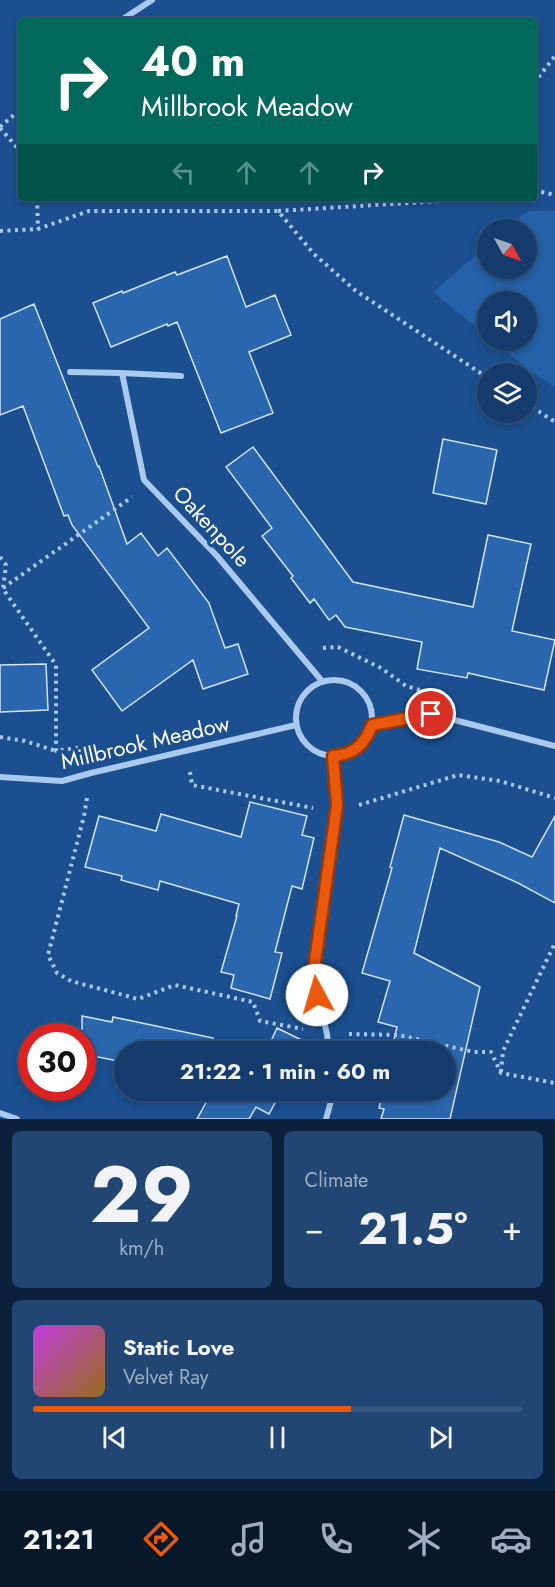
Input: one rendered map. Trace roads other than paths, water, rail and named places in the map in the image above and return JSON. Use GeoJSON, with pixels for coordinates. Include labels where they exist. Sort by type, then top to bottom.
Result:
{"type":"FeatureCollection","features":[{"type":"Feature","properties":{"kind":"street"},"geometry":{"type":"LineString","coordinates":[[125,18],[152,0]]}},
{"type":"Feature","properties":{"kind":"street"},"geometry":{"type":"LineString","coordinates":[[70,372],[181,376]]}},
{"type":"Feature","properties":{"kind":"street","name":"Oakenpole"},"geometry":{"type":"LineString","coordinates":[[122,373],[144,480],[218,556],[322,681]]}},
{"type":"Feature","properties":{"kind":"street"},"geometry":{"type":"LineString","coordinates":[[322,681],[348,682],[359,689],[367,699],[371,711],[372,725],[367,737],[361,745],[344,755],[321,754],[309,747],[300,737],[296,725],[295,714],[298,704],[312,686],[322,681]]}},
{"type":"Feature","properties":{"kind":"street"},"geometry":{"type":"LineString","coordinates":[[372,725],[431,714],[555,744]]}},
{"type":"Feature","properties":{"kind":"street","name":"Millbrook Meadow"},"geometry":{"type":"LineString","coordinates":[[0,777],[63,781],[296,725]]}},
{"type":"Feature","properties":{"kind":"street"},"geometry":{"type":"LineString","coordinates":[[328,1041],[313,976],[337,805],[333,756]]}},
{"type":"Feature","properties":{"kind":"street"},"geometry":{"type":"LineString","coordinates":[[326,1119],[331,1101]]}},
{"type":"Feature","properties":{"kind":"street"},"geometry":{"type":"LineString","coordinates":[[0,1113],[17,1119]]}}]}
